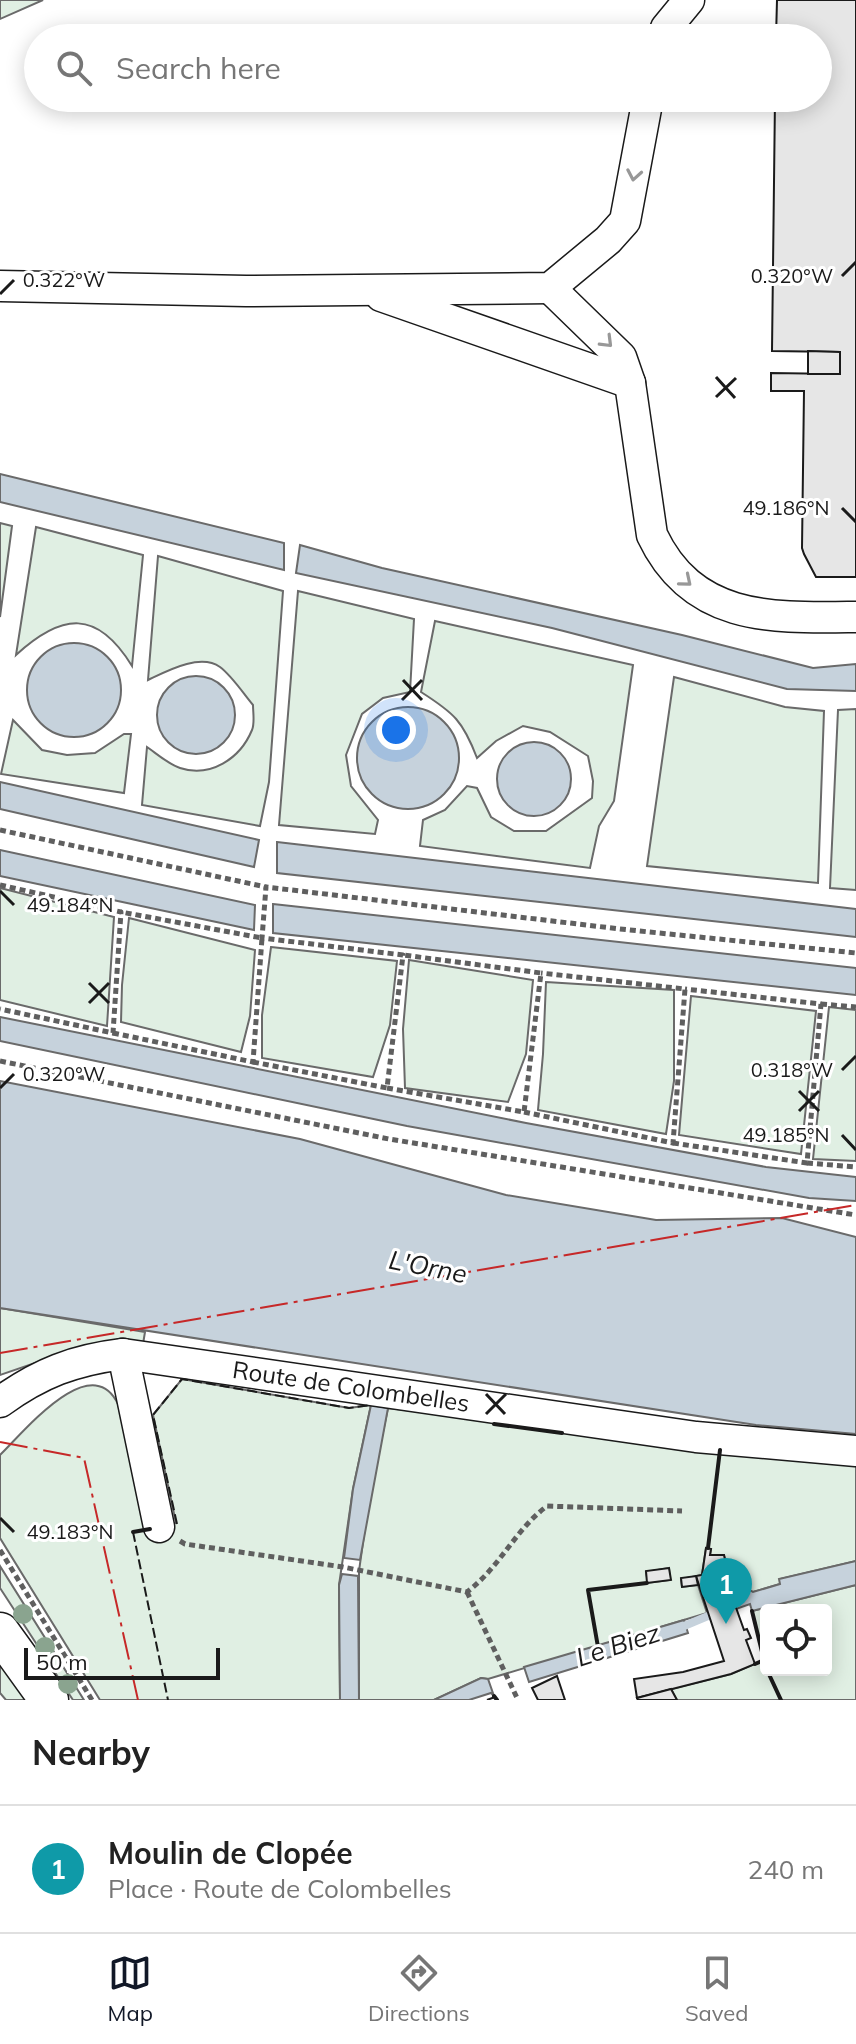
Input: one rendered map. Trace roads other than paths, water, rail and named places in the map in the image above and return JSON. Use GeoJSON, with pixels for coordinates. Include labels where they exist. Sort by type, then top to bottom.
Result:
{"type":"FeatureCollection","features":[{"type":"Feature","properties":{"kind":"main road"},"geometry":{"type":"LineString","coordinates":[[0,1632],[49,1700]]}},
{"type":"Feature","properties":{"kind":"street"},"geometry":{"type":"LineString","coordinates":[[669,24],[689,0]]}},
{"type":"Feature","properties":{"kind":"street"},"geometry":{"type":"LineString","coordinates":[[0,286],[246,291],[550,288],[608,240],[625,221],[645,112]]}},
{"type":"Feature","properties":{"kind":"street"},"geometry":{"type":"LineString","coordinates":[[550,288],[621,357],[630,383],[652,535],[663,558],[681,578],[706,597],[737,609],[779,618],[856,617]]}},
{"type":"Feature","properties":{"kind":"street"},"geometry":{"type":"LineString","coordinates":[[360,289],[630,383]]}},
{"type":"Feature","properties":{"kind":"street"},"geometry":{"type":"LineString","coordinates":[[123,1354],[159,1527]]}},
{"type":"Feature","properties":{"kind":"street","name":"Route de Colombelles"},"geometry":{"type":"LineString","coordinates":[[0,1402],[42,1375],[66,1365],[89,1358],[123,1354],[696,1437],[856,1451]]}},
{"type":"Feature","properties":{"kind":"water"},"geometry":{"type":"Polygon","coordinates":[[[0,474],[284,543],[284,570],[0,502],[0,474]]]}},
{"type":"Feature","properties":{"kind":"water"},"geometry":{"type":"Polygon","coordinates":[[[300,545],[382,568],[682,635],[813,668],[856,664],[856,691],[787,689],[552,628],[296,573],[300,545]]]}},
{"type":"Feature","properties":{"kind":"water"},"geometry":{"type":"Polygon","coordinates":[[[74,643],[92,647],[107,657],[117,672],[121,690],[117,708],[107,723],[92,733],[74,737],[56,733],[41,723],[31,708],[27,690],[31,672],[41,657],[56,647],[74,643]]]}},
{"type":"Feature","properties":{"kind":"water"},"geometry":{"type":"Polygon","coordinates":[[[196,676],[211,679],[228,693],[235,715],[232,730],[218,747],[196,754],[181,751],[164,737],[157,715],[160,700],[174,683],[196,676]]]}},
{"type":"Feature","properties":{"kind":"water"},"geometry":{"type":"Polygon","coordinates":[[[408,707],[428,711],[444,722],[455,738],[459,758],[455,778],[444,794],[428,805],[408,809],[388,805],[372,794],[361,778],[357,758],[361,738],[372,722],[388,711],[408,707]]]}},
{"type":"Feature","properties":{"kind":"water"},"geometry":{"type":"Polygon","coordinates":[[[527,742],[541,742],[555,748],[565,758],[571,779],[569,793],[555,810],[541,816],[527,816],[513,810],[503,800],[497,786],[497,772],[503,758],[513,748],[527,742]]]}},
{"type":"Feature","properties":{"kind":"water"},"geometry":{"type":"Polygon","coordinates":[[[0,782],[259,840],[254,867],[0,809],[0,782]]]}},
{"type":"Feature","properties":{"kind":"water"},"geometry":{"type":"Polygon","coordinates":[[[277,842],[856,909],[856,937],[277,873],[277,842]]]}},
{"type":"Feature","properties":{"kind":"water"},"geometry":{"type":"Polygon","coordinates":[[[0,850],[255,905],[254,930],[0,876],[0,850]]]}},
{"type":"Feature","properties":{"kind":"water"},"geometry":{"type":"Polygon","coordinates":[[[273,904],[856,968],[856,995],[273,933],[273,904]]]}},
{"type":"Feature","properties":{"kind":"water"},"geometry":{"type":"Polygon","coordinates":[[[0,1017],[526,1123],[766,1167],[856,1177],[856,1201],[809,1198],[407,1126],[0,1041],[0,1017]]]}},
{"type":"Feature","properties":{"kind":"water","name":"L'Orne"},"geometry":{"type":"Polygon","coordinates":[[[0,1081],[300,1139],[506,1195],[656,1220],[782,1218],[856,1237],[856,1434],[756,1425],[0,1308],[0,1081]]]}},
{"type":"Feature","properties":{"kind":"water"},"geometry":{"type":"Polygon","coordinates":[[[371,1405],[388,1408],[360,1560],[344,1558],[353,1489],[371,1405]]]}},
{"type":"Feature","properties":{"kind":"water"},"geometry":{"type":"Polygon","coordinates":[[[856,1561],[856,1585],[780,1604],[760,1604],[760,1609],[752,1611],[750,1604],[736,1609],[730,1591],[746,1588],[753,1592],[780,1584],[779,1579],[856,1561]]]}},
{"type":"Feature","properties":{"kind":"water"},"geometry":{"type":"Polygon","coordinates":[[[342,1574],[358,1576],[359,1700],[340,1700],[339,1585],[342,1574]]]}},
{"type":"Feature","properties":{"kind":"water"},"geometry":{"type":"Polygon","coordinates":[[[684,1620],[688,1633],[529,1682],[524,1667],[684,1620]]]}},
{"type":"Feature","properties":{"kind":"water"},"geometry":{"type":"Polygon","coordinates":[[[481,1678],[488,1679],[494,1696],[491,1693],[469,1700],[434,1700],[481,1678]]]}},
{"type":"Feature","properties":{"kind":"waterway","name":"Le Biez"},"geometry":{"type":"LineString","coordinates":[[677,1629],[708,1616]]}},
{"type":"Feature","properties":{"kind":"place","name":"Moulin de Clopée"},"geometry":{"type":"Point","coordinates":[726,1624]}}]}
